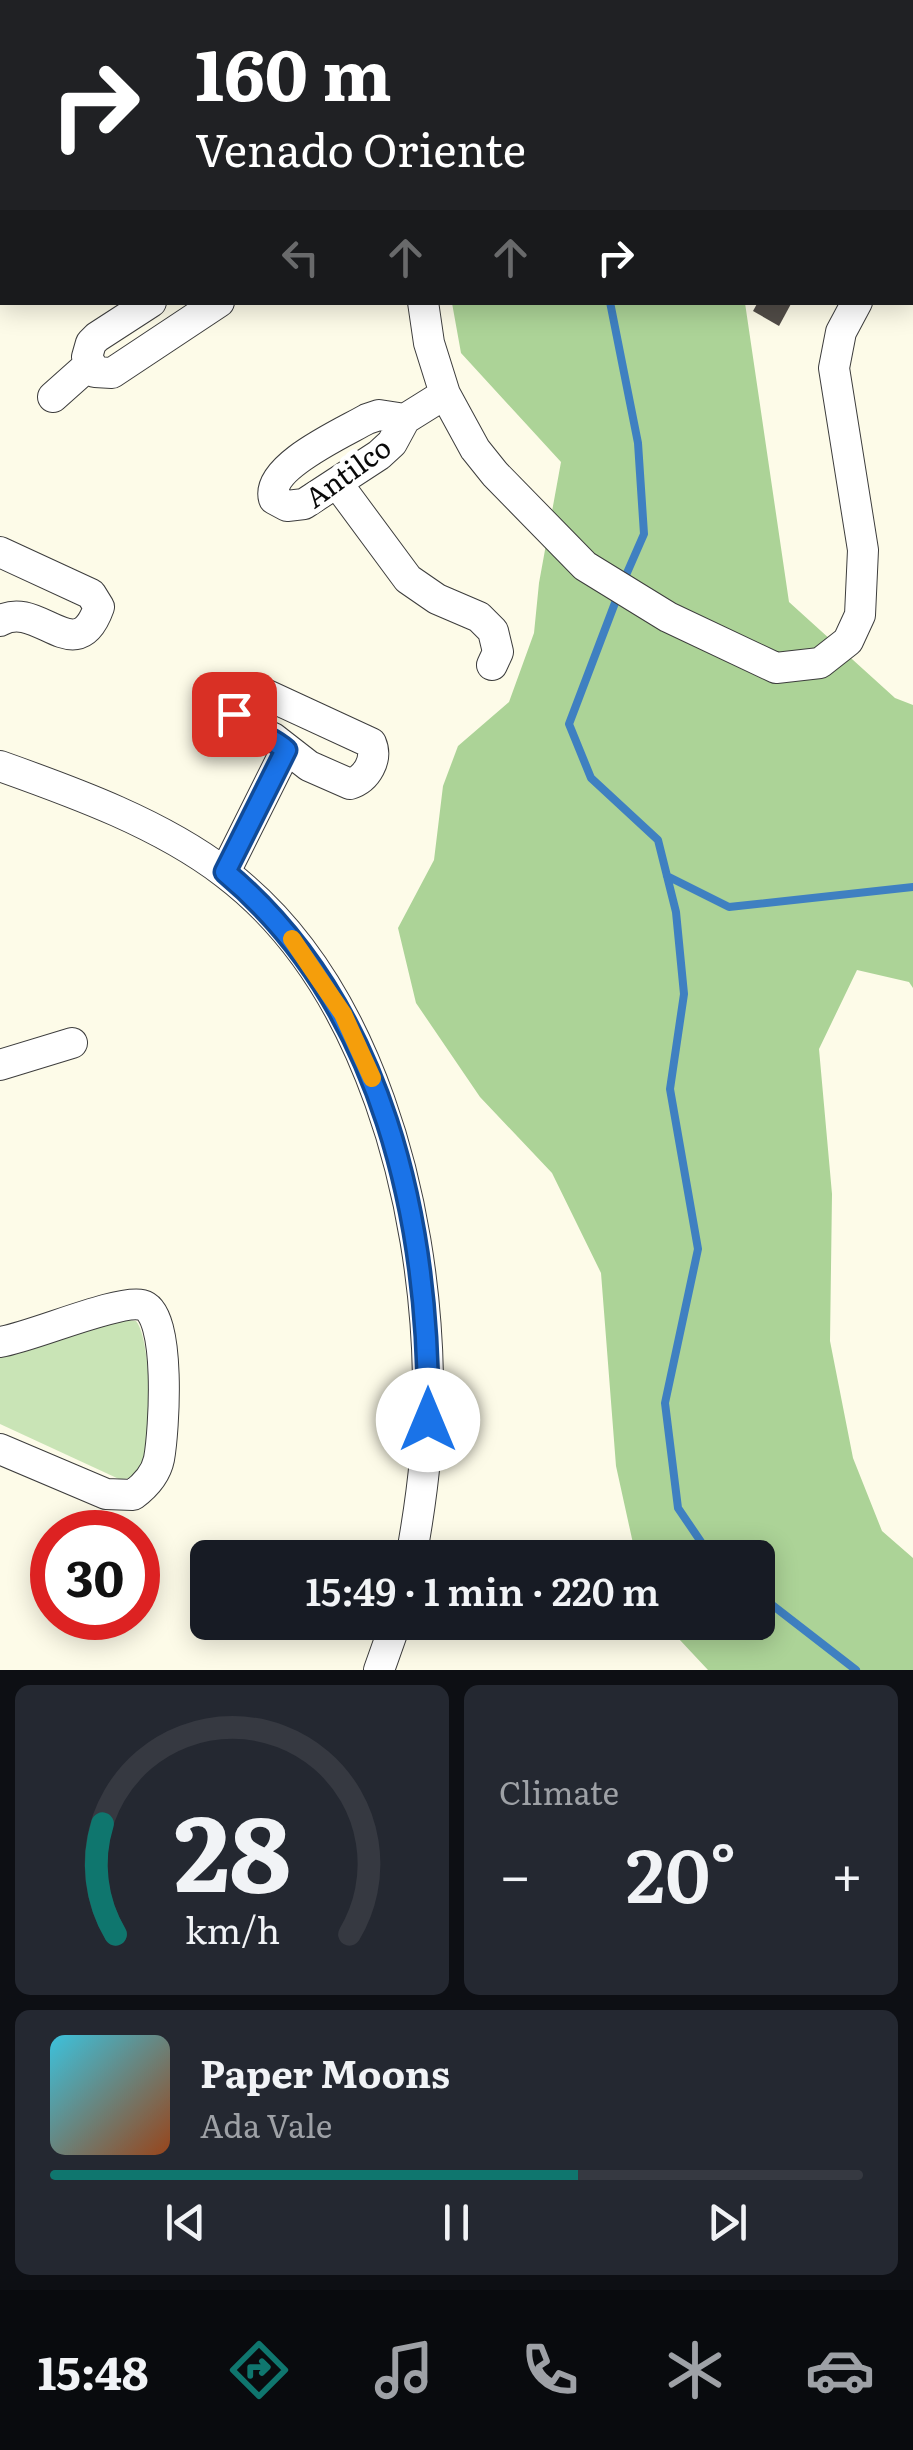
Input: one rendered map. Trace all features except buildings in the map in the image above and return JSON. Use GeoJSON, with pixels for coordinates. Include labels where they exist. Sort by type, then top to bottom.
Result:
{"type":"FeatureCollection","features":[{"type":"Feature","properties":{"kind":"street"},"geometry":{"type":"LineString","coordinates":[[147,305],[91,343],[87,357],[94,372],[112,373],[214,305]]}},
{"type":"Feature","properties":{"kind":"street"},"geometry":{"type":"LineString","coordinates":[[424,305],[429,343],[445,394],[475,449],[495,474],[585,566],[668,617],[776,668],[820,663],[848,642],[860,615],[863,550],[834,368],[841,332],[856,305]]}},
{"type":"Feature","properties":{"kind":"street"},"geometry":{"type":"LineString","coordinates":[[53,397],[90,364]]}},
{"type":"Feature","properties":{"kind":"street","name":"Antilco"},"geometry":{"type":"LineString","coordinates":[[405,420],[379,415],[367,419],[291,464],[271,489],[279,504],[296,508],[337,483],[392,443],[405,420],[445,394]]}},
{"type":"Feature","properties":{"kind":"street"},"geometry":{"type":"LineString","coordinates":[[337,483],[408,580],[437,600],[479,617],[492,631],[498,652],[492,665]]}},
{"type":"Feature","properties":{"kind":"street"},"geometry":{"type":"LineString","coordinates":[[0,552],[91,594],[100,608],[86,630],[76,635],[65,635],[18,614],[0,621]]}},
{"type":"Feature","properties":{"kind":"street"},"geometry":{"type":"LineString","coordinates":[[225,872],[286,750]]}},
{"type":"Feature","properties":{"kind":"street"},"geometry":{"type":"LineString","coordinates":[[0,766],[150,828],[225,872],[292,939],[328,988],[359,1045],[383,1110],[410,1222],[428,1360],[425,1467],[415,1540]]}},
{"type":"Feature","properties":{"kind":"street"},"geometry":{"type":"LineString","coordinates":[[0,1066],[72,1044]]}},
{"type":"Feature","properties":{"kind":"street"},"geometry":{"type":"LineString","coordinates":[[0,1342],[21,1339],[115,1308],[142,1304],[152,1310],[158,1322],[164,1386],[159,1462],[146,1484],[133,1496],[106,1494],[0,1449]]}},
{"type":"Feature","properties":{"kind":"street"},"geometry":{"type":"LineString","coordinates":[[380,1670],[390,1640]]}},
{"type":"Feature","properties":{"kind":"green space"},"geometry":{"type":"Polygon","coordinates":[[[452,305],[745,305],[789,602],[895,698],[913,705],[913,988],[909,982],[857,970],[819,1049],[832,1194],[830,1341],[853,1458],[882,1531],[913,1558],[913,1670],[708,1670],[680,1640],[775,1640],[775,1540],[632,1540],[616,1466],[601,1273],[552,1173],[480,1097],[416,1003],[398,928],[434,860],[443,786],[458,746],[509,702],[534,633],[561,462],[461,353],[452,305]]]}},
{"type":"Feature","properties":{"kind":"green space"},"geometry":{"type":"Polygon","coordinates":[[[122,1319],[136,1321],[148,1371],[148,1441],[145,1458],[135,1475],[119,1479],[0,1424],[0,1356],[27,1351],[122,1319]]]}},
{"type":"Feature","properties":{"kind":"waterway"},"geometry":{"type":"LineString","coordinates":[[611,305],[638,443],[644,534],[623,582]]}},
{"type":"Feature","properties":{"kind":"waterway"},"geometry":{"type":"LineString","coordinates":[[618,595],[569,724],[591,778],[658,840],[676,912],[684,994],[670,1089],[698,1249],[665,1403],[678,1508],[700,1540]]}},
{"type":"Feature","properties":{"kind":"waterway"},"geometry":{"type":"LineString","coordinates":[[667,876],[729,907],[913,887]]}},
{"type":"Feature","properties":{"kind":"waterway"},"geometry":{"type":"LineString","coordinates":[[775,1607],[856,1670]]}},
{"type":"Feature","properties":{"kind":"slow traffic"},"geometry":{"type":"LineString","coordinates":[[292,939],[343,1014],[372,1078]]}},
{"type":"Feature","properties":{"kind":"route"},"geometry":{"type":"LineString","coordinates":[[234,714],[239,722],[273,738],[286,750],[225,872],[292,939],[310,963],[343,1014],[372,1076],[398,1166],[419,1276],[426,1330],[428,1420]]}}]}
